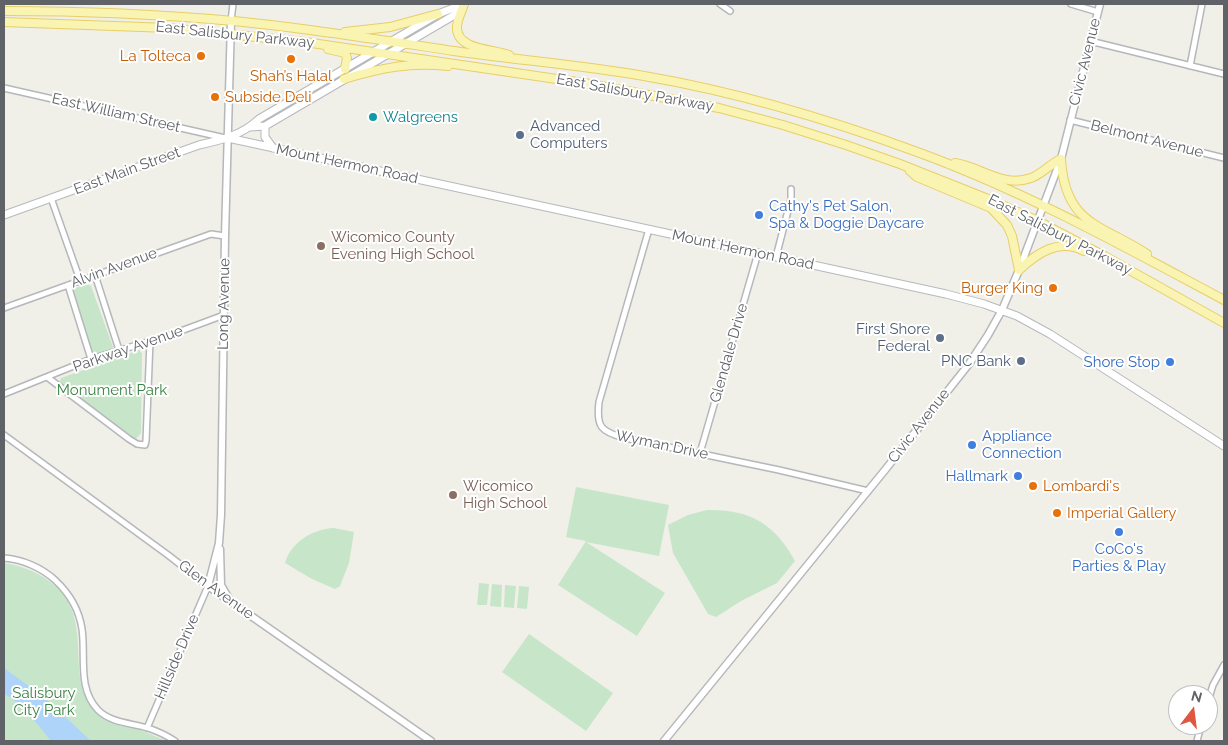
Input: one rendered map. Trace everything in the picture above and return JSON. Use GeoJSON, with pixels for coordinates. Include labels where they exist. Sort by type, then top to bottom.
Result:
{"type":"FeatureCollection","features":[{"type":"Feature","properties":{"kind":"main road","name":"East Main Street"},"geometry":{"type":"LineString","coordinates":[[4,215],[199,145],[228,138],[250,127],[259,119],[438,14],[464,4]]}},
{"type":"Feature","properties":{"kind":"main road","name":"East Main Street"},"geometry":{"type":"LineString","coordinates":[[250,127],[265,126],[458,13],[464,4]]}},
{"type":"Feature","properties":{"kind":"main road"},"geometry":{"type":"LineString","coordinates":[[464,4],[457,28],[458,34],[467,44],[472,47],[499,51],[530,61]]}},
{"type":"Feature","properties":{"kind":"main road","name":"East Salisbury Parkway"},"geometry":{"type":"LineString","coordinates":[[4,11],[107,12],[231,21],[643,76],[718,92],[820,119],[943,162],[999,185],[1044,206],[1224,300]]}},
{"type":"Feature","properties":{"kind":"main road"},"geometry":{"type":"LineString","coordinates":[[330,33],[390,27],[438,14]]}},
{"type":"Feature","properties":{"kind":"main road","name":"East Salisbury Parkway"},"geometry":{"type":"LineString","coordinates":[[4,22],[139,26],[231,33],[306,42],[452,62],[461,65],[584,83],[719,108],[783,125],[900,164],[1036,220],[1224,323]]}},
{"type":"Feature","properties":{"kind":"main road"},"geometry":{"type":"LineString","coordinates":[[306,42],[322,49],[345,54],[347,58],[345,69]]}},
{"type":"Feature","properties":{"kind":"main road"},"geometry":{"type":"LineString","coordinates":[[344,79],[408,64],[452,67],[461,65]]}},
{"type":"Feature","properties":{"kind":"main road"},"geometry":{"type":"LineString","coordinates":[[265,126],[265,137],[273,149]]}},
{"type":"Feature","properties":{"kind":"main road","name":"Mount Hermon Road"},"geometry":{"type":"LineString","coordinates":[[228,138],[946,294],[1002,310],[1034,324],[1078,350],[1224,446]]}},
{"type":"Feature","properties":{"kind":"main road"},"geometry":{"type":"LineString","coordinates":[[943,162],[964,164],[1007,181],[1030,178],[1060,159],[1068,195],[1074,205],[1090,222],[1140,250],[1188,281]]}},
{"type":"Feature","properties":{"kind":"main road"},"geometry":{"type":"LineString","coordinates":[[900,164],[917,177],[992,208],[1006,225],[1012,236],[1019,270],[1048,248],[1060,246],[1077,247],[1131,276],[1159,286]]}},
{"type":"Feature","properties":{"kind":"street"},"geometry":{"type":"LineString","coordinates":[[231,21],[233,4]]}},
{"type":"Feature","properties":{"kind":"street"},"geometry":{"type":"LineString","coordinates":[[720,4],[730,11]]}},
{"type":"Feature","properties":{"kind":"street"},"geometry":{"type":"LineString","coordinates":[[1071,4],[1098,12]]}},
{"type":"Feature","properties":{"kind":"street","name":"Civic Avenue"},"geometry":{"type":"LineString","coordinates":[[664,741],[868,491],[969,364],[988,335],[1002,310],[1019,270],[1060,159],[1100,4]]}},
{"type":"Feature","properties":{"kind":"street"},"geometry":{"type":"LineString","coordinates":[[1190,66],[1202,4]]}},
{"type":"Feature","properties":{"kind":"street","name":"Long Avenue"},"geometry":{"type":"LineString","coordinates":[[208,586],[219,543],[221,515],[225,236],[231,21]]}},
{"type":"Feature","properties":{"kind":"street"},"geometry":{"type":"LineString","coordinates":[[1090,41],[1224,74]]}},
{"type":"Feature","properties":{"kind":"street","name":"East William Street"},"geometry":{"type":"LineString","coordinates":[[4,88],[228,138]]}},
{"type":"Feature","properties":{"kind":"street","name":"Belmont Avenue"},"geometry":{"type":"LineString","coordinates":[[1070,120],[1224,158]]}},
{"type":"Feature","properties":{"kind":"street"},"geometry":{"type":"LineString","coordinates":[[776,257],[791,199],[791,189]]}},
{"type":"Feature","properties":{"kind":"street"},"geometry":{"type":"LineString","coordinates":[[51,198],[80,280]]}},
{"type":"Feature","properties":{"kind":"street","name":"Wyman Drive"},"geometry":{"type":"LineString","coordinates":[[649,229],[599,402],[599,423],[606,432],[868,491]]}},
{"type":"Feature","properties":{"kind":"street","name":"Alvin Avenue"},"geometry":{"type":"LineString","coordinates":[[4,308],[211,234],[225,236]]}},
{"type":"Feature","properties":{"kind":"street","name":"Glendale Drive"},"geometry":{"type":"LineString","coordinates":[[700,453],[758,253]]}},
{"type":"Feature","properties":{"kind":"street"},"geometry":{"type":"LineString","coordinates":[[95,275],[119,350]]}},
{"type":"Feature","properties":{"kind":"street"},"geometry":{"type":"LineString","coordinates":[[68,285],[91,359]]}},
{"type":"Feature","properties":{"kind":"street","name":"Parkway Avenue"},"geometry":{"type":"LineString","coordinates":[[4,394],[91,359],[224,315]]}},
{"type":"Feature","properties":{"kind":"street"},"geometry":{"type":"LineString","coordinates":[[47,377],[129,439],[137,444],[145,445],[150,341]]}},
{"type":"Feature","properties":{"kind":"street","name":"Glen Avenue"},"geometry":{"type":"LineString","coordinates":[[4,435],[231,603],[431,741]]}},
{"type":"Feature","properties":{"kind":"street"},"geometry":{"type":"LineString","coordinates":[[219,543],[221,585],[231,603]]}},
{"type":"Feature","properties":{"kind":"street"},"geometry":{"type":"LineString","coordinates":[[4,558],[22,562],[49,575],[67,592],[78,612],[82,631],[83,672],[87,690],[93,702],[105,716],[147,728],[166,735],[175,741]]}},
{"type":"Feature","properties":{"kind":"street","name":"Hillside Drive"},"geometry":{"type":"LineString","coordinates":[[147,728],[208,586]]}},
{"type":"Feature","properties":{"kind":"street"},"geometry":{"type":"LineString","coordinates":[[1213,685],[1224,665]]}},
{"type":"Feature","properties":{"kind":"green space"},"geometry":{"type":"Polygon","coordinates":[[[87,284],[91,286],[113,347],[113,350],[98,356],[93,354],[72,294],[73,289],[87,284]]]}},
{"type":"Feature","properties":{"kind":"green space","name":"Monument Park"},"geometry":{"type":"Polygon","coordinates":[[[139,350],[142,353],[141,433],[137,438],[132,439],[59,383],[61,378],[139,350]]]}},
{"type":"Feature","properties":{"kind":"green space"},"geometry":{"type":"Polygon","coordinates":[[[576,487],[669,505],[659,556],[586,542],[665,593],[637,636],[558,585],[586,541],[566,537],[576,487]]]}},
{"type":"Feature","properties":{"kind":"green space"},"geometry":{"type":"Polygon","coordinates":[[[707,510],[736,512],[760,521],[779,537],[795,561],[777,583],[741,601],[716,617],[708,614],[673,553],[668,525],[688,515],[707,510]]]}},
{"type":"Feature","properties":{"kind":"green space"},"geometry":{"type":"Polygon","coordinates":[[[334,528],[354,532],[349,563],[340,586],[335,589],[312,579],[285,563],[292,549],[304,538],[318,531],[334,528]]]}},
{"type":"Feature","properties":{"kind":"green space","name":"Salisbury City Park"},"geometry":{"type":"Polygon","coordinates":[[[4,563],[25,568],[44,577],[55,586],[68,602],[75,619],[83,691],[91,707],[105,720],[143,731],[167,741],[4,741],[4,563]]]}},
{"type":"Feature","properties":{"kind":"green space"},"geometry":{"type":"Polygon","coordinates":[[[479,583],[489,584],[487,605],[477,605],[479,583]]]}},
{"type":"Feature","properties":{"kind":"green space"},"geometry":{"type":"Polygon","coordinates":[[[492,584],[502,585],[501,607],[490,606],[492,584]]]}},
{"type":"Feature","properties":{"kind":"green space"},"geometry":{"type":"Polygon","coordinates":[[[505,585],[516,586],[514,608],[504,607],[505,585]]]}},
{"type":"Feature","properties":{"kind":"green space"},"geometry":{"type":"Polygon","coordinates":[[[519,586],[529,587],[527,609],[517,608],[519,586]]]}},
{"type":"Feature","properties":{"kind":"green space"},"geometry":{"type":"Polygon","coordinates":[[[529,634],[613,693],[586,731],[502,672],[529,634]]]}},
{"type":"Feature","properties":{"kind":"water"},"geometry":{"type":"Polygon","coordinates":[[[4,668],[44,697],[91,741],[51,741],[23,708],[4,694],[4,668]]]}},
{"type":"Feature","properties":{"kind":"place","name":"La Tolteca"},"geometry":{"type":"Point","coordinates":[201,56]}},
{"type":"Feature","properties":{"kind":"place","name":"Shah’s Halal"},"geometry":{"type":"Point","coordinates":[291,59]}},
{"type":"Feature","properties":{"kind":"place","name":"Subside Deli"},"geometry":{"type":"Point","coordinates":[215,97]}},
{"type":"Feature","properties":{"kind":"place","name":"Walgreens"},"geometry":{"type":"Point","coordinates":[373,117]}},
{"type":"Feature","properties":{"kind":"place","name":"Advanced Computers"},"geometry":{"type":"Point","coordinates":[520,135]}},
{"type":"Feature","properties":{"kind":"place","name":"Cathy's Pet Salon, Spa & Doggie Daycare"},"geometry":{"type":"Point","coordinates":[759,215]}},
{"type":"Feature","properties":{"kind":"place","name":"Wicomico County Evening High School"},"geometry":{"type":"Point","coordinates":[321,246]}},
{"type":"Feature","properties":{"kind":"place","name":"Burger King"},"geometry":{"type":"Point","coordinates":[1053,288]}},
{"type":"Feature","properties":{"kind":"place","name":"First Shore Federal"},"geometry":{"type":"Point","coordinates":[940,338]}},
{"type":"Feature","properties":{"kind":"place","name":"PNC Bank"},"geometry":{"type":"Point","coordinates":[1021,361]}},
{"type":"Feature","properties":{"kind":"place","name":"Shore Stop"},"geometry":{"type":"Point","coordinates":[1170,362]}},
{"type":"Feature","properties":{"kind":"place","name":"Appliance Connection"},"geometry":{"type":"Point","coordinates":[972,445]}},
{"type":"Feature","properties":{"kind":"place","name":"Hallmark"},"geometry":{"type":"Point","coordinates":[1018,476]}},
{"type":"Feature","properties":{"kind":"place","name":"Lombardi's"},"geometry":{"type":"Point","coordinates":[1033,486]}},
{"type":"Feature","properties":{"kind":"place","name":"Wicomico High School"},"geometry":{"type":"Point","coordinates":[453,495]}},
{"type":"Feature","properties":{"kind":"place","name":"Imperial Gallery"},"geometry":{"type":"Point","coordinates":[1057,513]}},
{"type":"Feature","properties":{"kind":"place","name":"CoCo's Parties & Play"},"geometry":{"type":"Point","coordinates":[1119,532]}}]}
